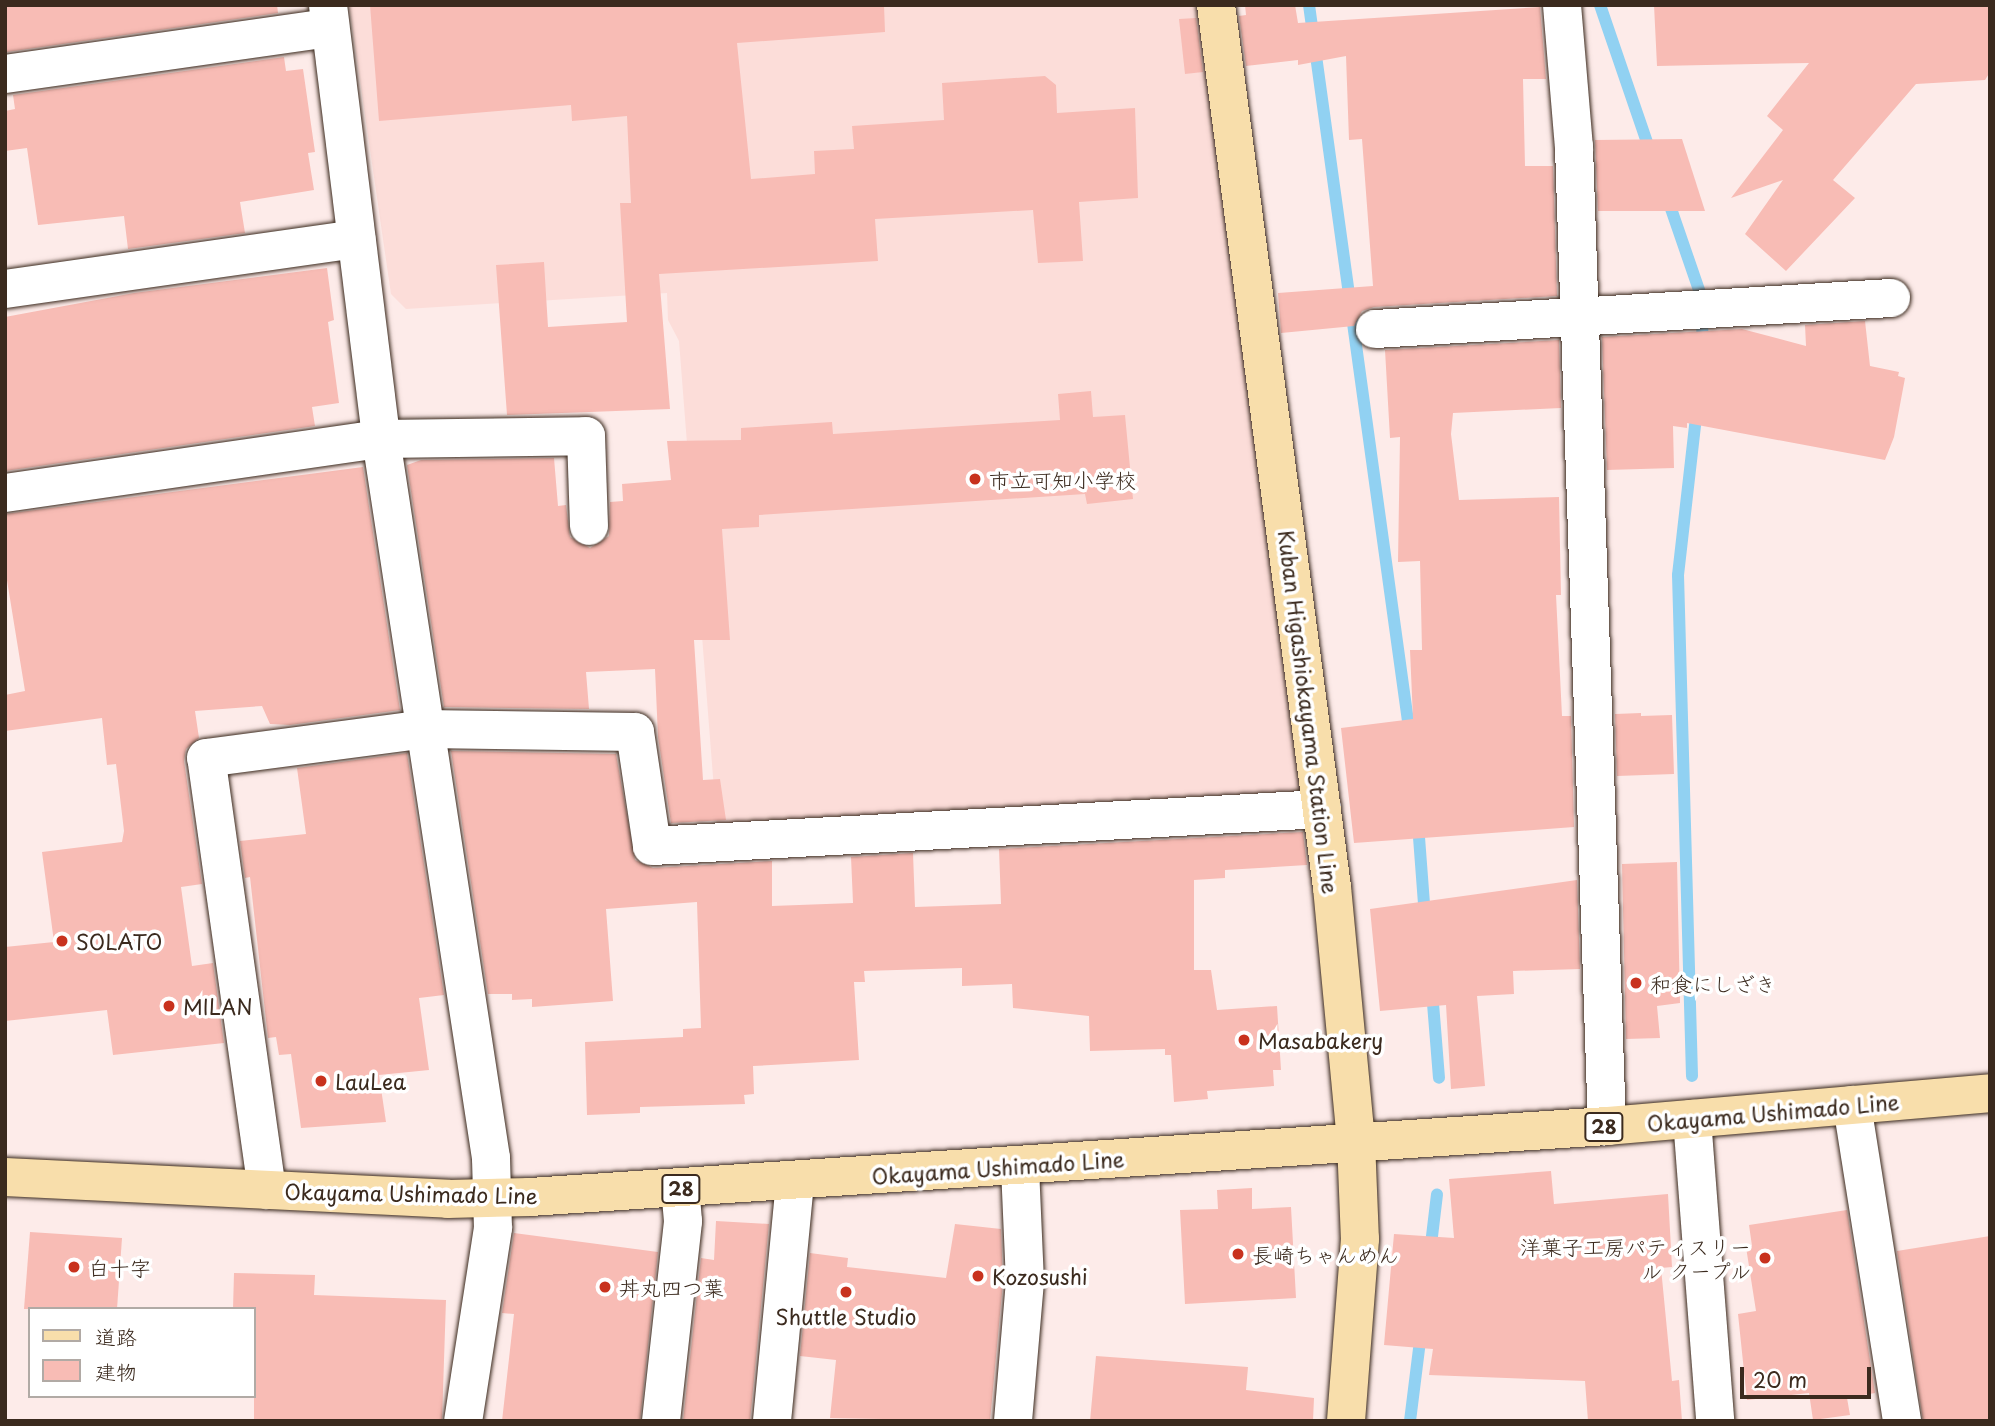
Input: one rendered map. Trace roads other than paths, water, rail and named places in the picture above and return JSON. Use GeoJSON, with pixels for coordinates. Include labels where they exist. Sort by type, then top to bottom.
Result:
{"type":"FeatureCollection","features":[{"type":"Feature","properties":{"kind":"main road","name":"Kuban Higashiokayama Station Line"},"geometry":{"type":"LineString","coordinates":[[1216,5],[1322,808],[1356,1141],[1360,1239],[1346,1421]]}},
{"type":"Feature","properties":{"kind":"main road","name":"Okayama Ushimado Line"},"geometry":{"type":"LineString","coordinates":[[5,1177],[494,1199],[795,1182],[1356,1141],[1607,1126],[1990,1093]]}},
{"type":"Feature","properties":{"kind":"street"},"geometry":{"type":"LineString","coordinates":[[1562,5],[1574,147],[1607,1126]]}},
{"type":"Feature","properties":{"kind":"street"},"geometry":{"type":"LineString","coordinates":[[5,74],[329,17],[381,439],[494,1199],[463,1421]]}},
{"type":"Feature","properties":{"kind":"street"},"geometry":{"type":"LineString","coordinates":[[5,289],[356,239]]}},
{"type":"Feature","properties":{"kind":"street"},"geometry":{"type":"LineString","coordinates":[[1375,329],[1891,298]]}},
{"type":"Feature","properties":{"kind":"street"},"geometry":{"type":"LineString","coordinates":[[5,493],[381,439],[586,436],[589,526]]}},
{"type":"Feature","properties":{"kind":"street"},"geometry":{"type":"LineString","coordinates":[[267,1190],[206,758],[425,729],[635,732],[652,846],[1322,808]]}},
{"type":"Feature","properties":{"kind":"street"},"geometry":{"type":"LineString","coordinates":[[1852,1105],[1902,1421]]}},
{"type":"Feature","properties":{"kind":"street"},"geometry":{"type":"LineString","coordinates":[[1692,1119],[1715,1421]]}},
{"type":"Feature","properties":{"kind":"street"},"geometry":{"type":"LineString","coordinates":[[1013,1421],[1025,1282],[1020,1166]]}},
{"type":"Feature","properties":{"kind":"street"},"geometry":{"type":"LineString","coordinates":[[772,1421],[795,1182]]}},
{"type":"Feature","properties":{"kind":"street"},"geometry":{"type":"LineString","coordinates":[[661,1421],[683,1221],[680,1189]]}},
{"type":"Feature","properties":{"kind":"waterway"},"geometry":{"type":"LineString","coordinates":[[1309,5],[1410,736]]}},
{"type":"Feature","properties":{"kind":"waterway"},"geometry":{"type":"LineString","coordinates":[[1600,5],[1651,154]]}},
{"type":"Feature","properties":{"kind":"waterway"},"geometry":{"type":"LineString","coordinates":[[1667,197],[1701,296],[1703,348]]}},
{"type":"Feature","properties":{"kind":"waterway"},"geometry":{"type":"LineString","coordinates":[[1692,1076],[1678,575],[1697,408]]}},
{"type":"Feature","properties":{"kind":"waterway"},"geometry":{"type":"LineString","coordinates":[[1418,824],[1425,918]]}},
{"type":"Feature","properties":{"kind":"waterway"},"geometry":{"type":"LineString","coordinates":[[1432,991],[1439,1078]]}},
{"type":"Feature","properties":{"kind":"waterway"},"geometry":{"type":"LineString","coordinates":[[1430,1253],[1437,1194]]}},
{"type":"Feature","properties":{"kind":"waterway"},"geometry":{"type":"LineString","coordinates":[[1410,1421],[1421,1333]]}},
{"type":"Feature","properties":{"kind":"place","name":"市立可知小学校"},"geometry":{"type":"Point","coordinates":[975,479]}},
{"type":"Feature","properties":{"kind":"place","name":"SOLATO"},"geometry":{"type":"Point","coordinates":[62,941]}},
{"type":"Feature","properties":{"kind":"place","name":"和食にしざき"},"geometry":{"type":"Point","coordinates":[1636,983]}},
{"type":"Feature","properties":{"kind":"place","name":"MILAN"},"geometry":{"type":"Point","coordinates":[169,1006]}},
{"type":"Feature","properties":{"kind":"place","name":"Masabakery"},"geometry":{"type":"Point","coordinates":[1244,1040]}},
{"type":"Feature","properties":{"kind":"place","name":"LauLea"},"geometry":{"type":"Point","coordinates":[321,1081]}},
{"type":"Feature","properties":{"kind":"place","name":"長崎ちゃんめん"},"geometry":{"type":"Point","coordinates":[1238,1254]}},
{"type":"Feature","properties":{"kind":"place","name":"洋菓子工房パティスリー ル クープル"},"geometry":{"type":"Point","coordinates":[1765,1258]}},
{"type":"Feature","properties":{"kind":"place","name":"白十字"},"geometry":{"type":"Point","coordinates":[74,1267]}},
{"type":"Feature","properties":{"kind":"place","name":"Kozosushi"},"geometry":{"type":"Point","coordinates":[978,1276]}},
{"type":"Feature","properties":{"kind":"place","name":"丼丸四つ葉"},"geometry":{"type":"Point","coordinates":[605,1287]}},
{"type":"Feature","properties":{"kind":"place","name":"Shuttle Studio"},"geometry":{"type":"Point","coordinates":[846,1292]}}]}
